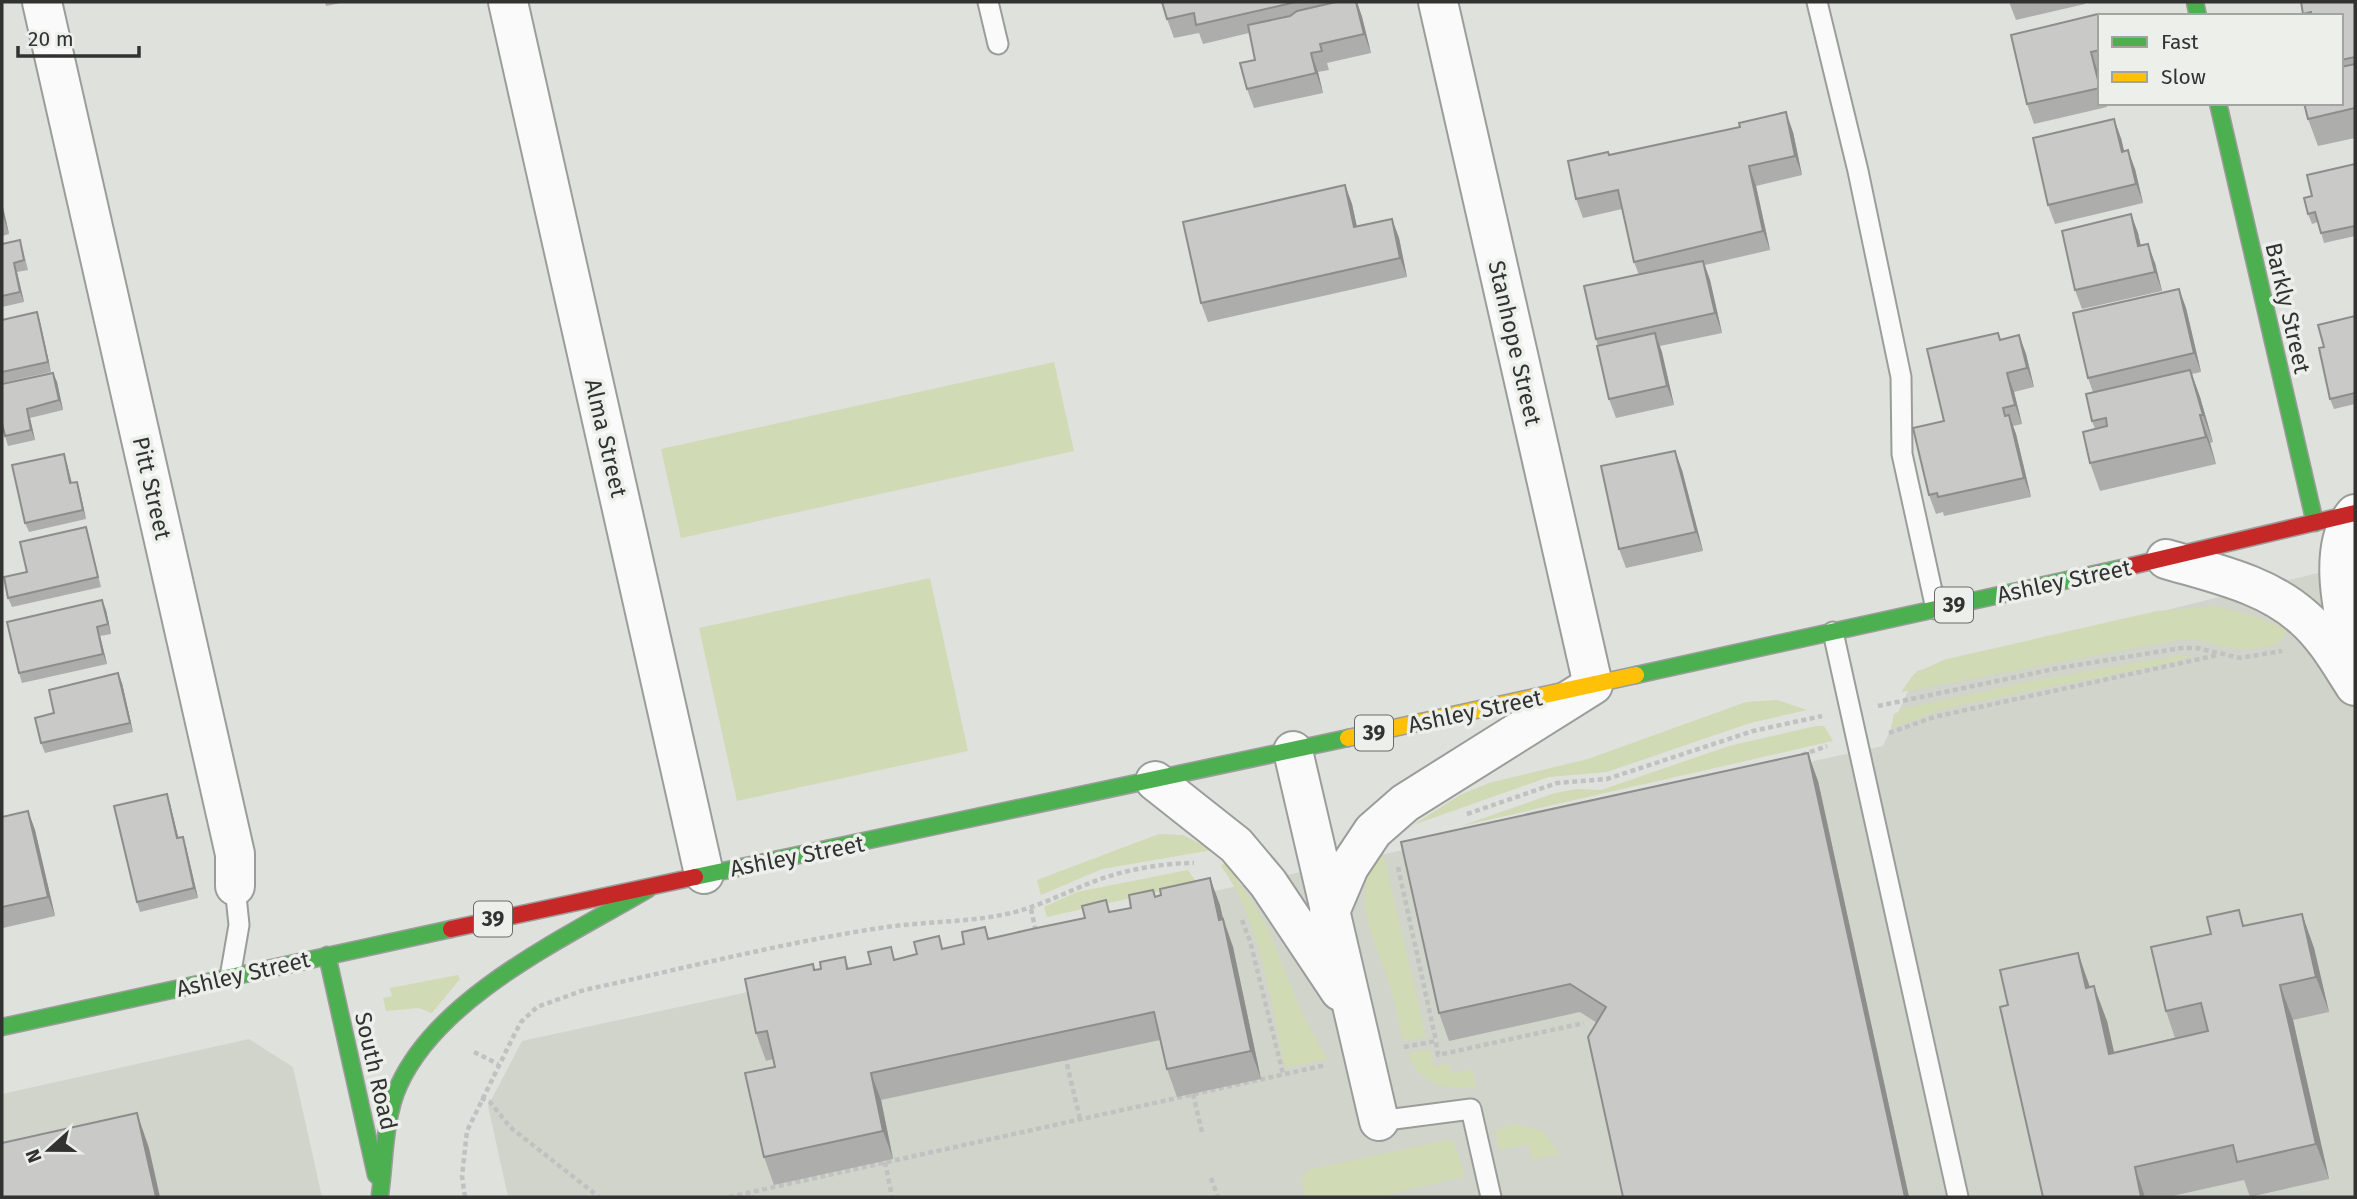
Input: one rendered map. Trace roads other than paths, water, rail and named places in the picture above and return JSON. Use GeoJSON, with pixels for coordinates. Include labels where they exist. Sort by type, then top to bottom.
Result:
{"type":"FeatureCollection","features":[{"type":"Feature","properties":{"kind":"main road","name":"Barkly Street"},"geometry":{"type":"LineString","coordinates":[[2219,105],[2345,527]]}},
{"type":"Feature","properties":{"kind":"main road","name":"Ashley Street"},"geometry":{"type":"LineString","coordinates":[[2,1027],[658,883],[1155,781],[2166,559],[2345,527]]}},
{"type":"Feature","properties":{"kind":"main road"},"geometry":{"type":"LineString","coordinates":[[381,1196],[398,1089],[408,1069],[439,1030],[473,997],[658,883]]}},
{"type":"Feature","properties":{"kind":"main road","name":"South Road"},"geometry":{"type":"LineString","coordinates":[[327,955],[381,1196]]}},
{"type":"Feature","properties":{"kind":"street","name":"Pitt Street"},"geometry":{"type":"LineString","coordinates":[[42,2],[235,854],[235,886]]}},
{"type":"Feature","properties":{"kind":"street","name":"Alma Street"},"geometry":{"type":"LineString","coordinates":[[508,2],[704,874]]}},
{"type":"Feature","properties":{"kind":"street","name":"Stanhope Street"},"geometry":{"type":"LineString","coordinates":[[1438,2],[1592,685]]}},
{"type":"Feature","properties":{"kind":"street"},"geometry":{"type":"LineString","coordinates":[[2345,527],[2340,586],[2355,670]]}},
{"type":"Feature","properties":{"kind":"street","name":"Ashley Street"},"geometry":{"type":"LineString","coordinates":[[2166,559],[2226,577],[2287,605],[2316,631],[2355,686]]}},
{"type":"Feature","properties":{"kind":"street","name":"Ashley Street"},"geometry":{"type":"LineString","coordinates":[[1329,914],[1349,867],[1373,831],[1405,803],[1592,685]]}},
{"type":"Feature","properties":{"kind":"street"},"geometry":{"type":"LineString","coordinates":[[1293,751],[1329,914],[1380,1121]]}},
{"type":"Feature","properties":{"kind":"street"},"geometry":{"type":"LineString","coordinates":[[1155,781],[1236,845],[1268,883],[1356,1016]]}},
{"type":"Feature","properties":{"kind":"lane"},"geometry":{"type":"LineString","coordinates":[[988,2],[998,44]]}},
{"type":"Feature","properties":{"kind":"lane"},"geometry":{"type":"LineString","coordinates":[[1818,2],[1858,170],[1901,377],[1902,454],[1936,609]]}},
{"type":"Feature","properties":{"kind":"lane"},"geometry":{"type":"LineString","coordinates":[[1833,632],[1958,1197]]}},
{"type":"Feature","properties":{"kind":"lane","name":"Pitt Street"},"geometry":{"type":"LineString","coordinates":[[230,977],[239,925],[235,886]]}},
{"type":"Feature","properties":{"kind":"lane"},"geometry":{"type":"LineString","coordinates":[[1380,1121],[1471,1109],[1491,1197]]}}]}
